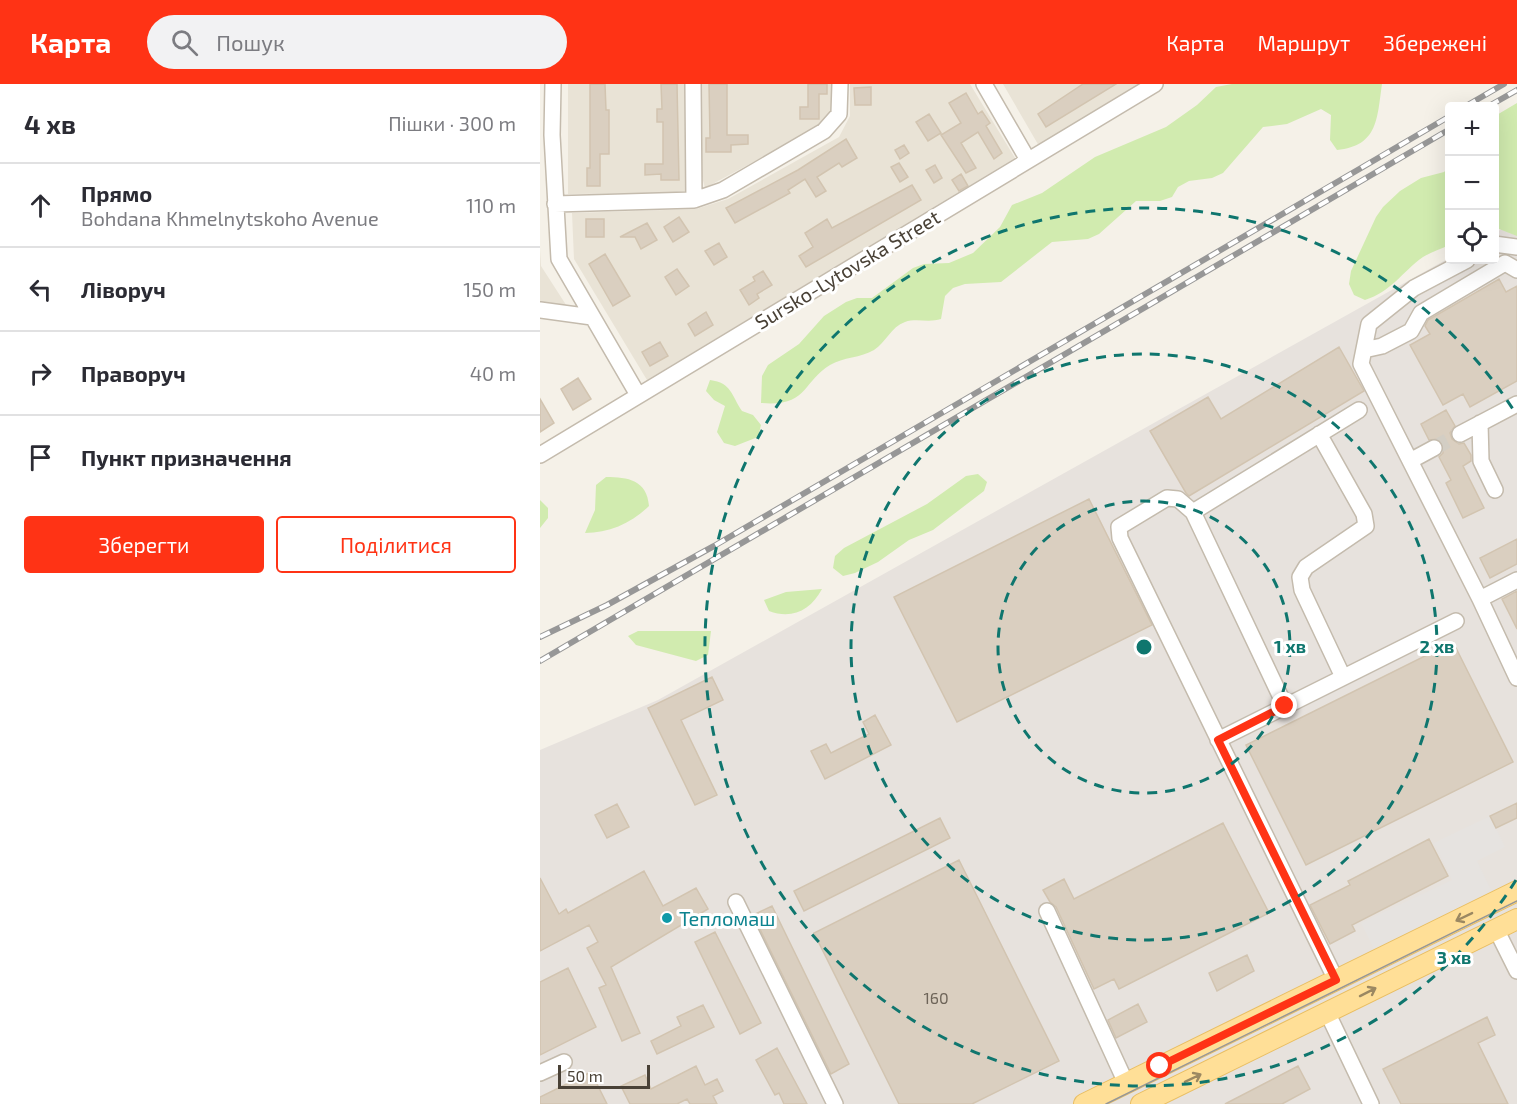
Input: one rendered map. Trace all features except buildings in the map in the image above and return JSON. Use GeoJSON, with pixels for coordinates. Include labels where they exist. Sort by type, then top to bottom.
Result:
{"type":"FeatureCollection","features":[{"type":"Feature","properties":{"kind":"main road"},"geometry":{"type":"LineString","coordinates":[[1084,1104],[1517,891]]}},
{"type":"Feature","properties":{"kind":"main road"},"geometry":{"type":"LineString","coordinates":[[1141,1104],[1517,919]]}},
{"type":"Feature","properties":{"kind":"street"},"geometry":{"type":"LineString","coordinates":[[553,84],[546,133],[559,259],[638,395]]}},
{"type":"Feature","properties":{"kind":"street"},"geometry":{"type":"LineString","coordinates":[[693,84],[694,200]]}},
{"type":"Feature","properties":{"kind":"street"},"geometry":{"type":"LineString","coordinates":[[555,204],[694,200],[723,190],[825,131],[839,114],[840,84]]}},
{"type":"Feature","properties":{"kind":"street"},"geometry":{"type":"LineString","coordinates":[[984,84],[1028,160]]}},
{"type":"Feature","properties":{"kind":"street","name":"Sursko-Lytovska Street"},"geometry":{"type":"LineString","coordinates":[[540,456],[1155,84]]}},
{"type":"Feature","properties":{"kind":"street"},"geometry":{"type":"LineString","coordinates":[[1499,245],[1517,247]]}},
{"type":"Feature","properties":{"kind":"street"},"geometry":{"type":"LineString","coordinates":[[1364,350],[1382,346],[1412,331],[1421,313],[1505,263],[1517,270]]}},
{"type":"Feature","properties":{"kind":"street"},"geometry":{"type":"LineString","coordinates":[[1459,264],[1414,288],[1369,324],[1361,364],[1480,599],[1517,678]]}},
{"type":"Feature","properties":{"kind":"street"},"geometry":{"type":"LineString","coordinates":[[540,310],[592,317]]}},
{"type":"Feature","properties":{"kind":"street"},"geometry":{"type":"LineString","coordinates":[[1460,434],[1517,404]]}},
{"type":"Feature","properties":{"kind":"street"},"geometry":{"type":"LineString","coordinates":[[1193,512],[1359,410]]}},
{"type":"Feature","properties":{"kind":"street"},"geometry":{"type":"LineString","coordinates":[[1480,423],[1481,461],[1495,490]]}},
{"type":"Feature","properties":{"kind":"street"},"geometry":{"type":"LineString","coordinates":[[1319,434],[1364,514],[1366,526],[1306,567],[1300,577],[1302,590],[1343,677]]}},
{"type":"Feature","properties":{"kind":"street"},"geometry":{"type":"LineString","coordinates":[[1410,461],[1434,448]]}},
{"type":"Feature","properties":{"kind":"street"},"geometry":{"type":"LineString","coordinates":[[1285,706],[1193,512],[1178,499],[1167,498],[1119,527],[1120,538],[1336,980]]}},
{"type":"Feature","properties":{"kind":"street"},"geometry":{"type":"LineString","coordinates":[[1480,599],[1517,580]]}},
{"type":"Feature","properties":{"kind":"street"},"geometry":{"type":"LineString","coordinates":[[1218,740],[1456,621]]}},
{"type":"Feature","properties":{"kind":"street"},"geometry":{"type":"LineString","coordinates":[[736,902],[835,1104]]}},
{"type":"Feature","properties":{"kind":"street"},"geometry":{"type":"LineString","coordinates":[[1047,911],[1126,1083]]}},
{"type":"Feature","properties":{"kind":"street"},"geometry":{"type":"LineString","coordinates":[[1497,929],[1517,971]]}},
{"type":"Feature","properties":{"kind":"street"},"geometry":{"type":"LineString","coordinates":[[1327,1012],[1371,1104]]}},
{"type":"Feature","properties":{"kind":"street"},"geometry":{"type":"LineString","coordinates":[[540,1073],[564,1062]]}},
{"type":"Feature","properties":{"kind":"shaded area"},"geometry":{"type":"Polygon","coordinates":[[[568,84],[686,84],[687,193],[568,194],[568,84]]]}},
{"type":"Feature","properties":{"kind":"shaded area"},"geometry":{"type":"Polygon","coordinates":[[[701,84],[833,84],[832,111],[820,126],[705,188],[701,173],[701,84]]]}},
{"type":"Feature","properties":{"kind":"shaded area"},"geometry":{"type":"Polygon","coordinates":[[[850,84],[970,84],[1015,158],[647,380],[574,259],[572,213],[696,209],[728,199],[839,137],[850,116],[850,84]]]}},
{"type":"Feature","properties":{"kind":"shaded area"},"geometry":{"type":"Polygon","coordinates":[[[1003,84],[1141,84],[1039,146],[1003,84]]]}},
{"type":"Feature","properties":{"kind":"shaded area"},"geometry":{"type":"Polygon","coordinates":[[[1517,220],[1517,1104],[540,1104],[540,750],[658,700],[1445,260],[1445,264],[1499,264],[1499,231],[1517,220]]]}},
{"type":"Feature","properties":{"kind":"shaded area"},"geometry":{"type":"Polygon","coordinates":[[[540,250],[541,266],[570,311],[540,306],[540,250]]]}},
{"type":"Feature","properties":{"kind":"shaded area"},"geometry":{"type":"Polygon","coordinates":[[[1490,816],[1505,847],[1477,861],[1493,894],[1375,951],[1361,923],[1452,880],[1434,843],[1490,816]]]}},
{"type":"Feature","properties":{"kind":"green space"},"geometry":{"type":"Polygon","coordinates":[[[1232,84],[1382,84],[1377,118],[1368,136],[1361,143],[1337,150],[1330,140],[1331,115],[1321,109],[1287,124],[1263,127],[1223,173],[1212,178],[1189,181],[1178,187],[1172,197],[1160,201],[1136,201],[1099,234],[1088,239],[1052,242],[1001,282],[965,284],[953,288],[945,296],[941,319],[914,320],[900,324],[874,350],[830,365],[796,397],[788,401],[761,403],[762,376],[768,365],[799,344],[824,316],[846,302],[857,298],[872,298],[913,268],[924,264],[949,263],[973,253],[1000,227],[1012,205],[1042,193],[1095,157],[1166,127],[1197,105],[1216,87],[1232,84]]]}},
{"type":"Feature","properties":{"kind":"green space"},"geometry":{"type":"Polygon","coordinates":[[[1517,103],[1517,236],[1499,229],[1499,114],[1517,103]]]}},
{"type":"Feature","properties":{"kind":"green space"},"geometry":{"type":"Polygon","coordinates":[[[1444,172],[1445,247],[1423,257],[1382,292],[1365,300],[1354,295],[1349,284],[1351,271],[1383,207],[1400,191],[1421,178],[1444,172]]]}},
{"type":"Feature","properties":{"kind":"green space"},"geometry":{"type":"Polygon","coordinates":[[[710,380],[727,387],[742,411],[753,415],[761,425],[758,437],[735,446],[724,443],[717,432],[725,406],[714,400],[706,391],[710,380]]]}},
{"type":"Feature","properties":{"kind":"green space"},"geometry":{"type":"Polygon","coordinates":[[[978,474],[987,482],[984,491],[933,530],[909,540],[878,562],[855,573],[843,576],[833,568],[835,556],[844,548],[927,504],[966,476],[978,474]]]}},
{"type":"Feature","properties":{"kind":"green space"},"geometry":{"type":"Polygon","coordinates":[[[606,477],[629,479],[640,485],[645,490],[649,506],[620,526],[585,533],[595,510],[596,485],[606,477]]]}},
{"type":"Feature","properties":{"kind":"green space"},"geometry":{"type":"Polygon","coordinates":[[[540,500],[548,508],[548,518],[540,528],[540,500]]]}},
{"type":"Feature","properties":{"kind":"green space"},"geometry":{"type":"Polygon","coordinates":[[[822,589],[812,603],[793,614],[777,614],[769,611],[764,600],[786,592],[822,589]]]}},
{"type":"Feature","properties":{"kind":"green space"},"geometry":{"type":"Polygon","coordinates":[[[638,631],[711,631],[708,655],[696,661],[636,645],[628,636],[638,631]]]}},
{"type":"Feature","properties":{"kind":"tunnel"},"geometry":{"type":"LineString","coordinates":[[1434,448],[1460,434]]}},
{"type":"Feature","properties":{"kind":"tram line"},"geometry":{"type":"LineString","coordinates":[[1106,1104],[1517,901]]}},
{"type":"Feature","properties":{"kind":"railway"},"geometry":{"type":"LineString","coordinates":[[1473,102],[1504,84]]}},
{"type":"Feature","properties":{"kind":"railway"},"geometry":{"type":"LineString","coordinates":[[1496,102],[1517,90]]}},
{"type":"Feature","properties":{"kind":"railway"},"geometry":{"type":"LineString","coordinates":[[540,637],[607,605],[714,546],[1445,119]]}},
{"type":"Feature","properties":{"kind":"railway"},"geometry":{"type":"LineString","coordinates":[[540,661],[1445,132]]}},
{"type":"Feature","properties":{"kind":"place","name":"Тепломаш"},"geometry":{"type":"Point","coordinates":[667,918]}},
{"type":"Feature","properties":{"kind":"route"},"geometry":{"type":"LineString","coordinates":[[1160,1066],[1336,980],[1218,740],[1285,706]]}}]}
